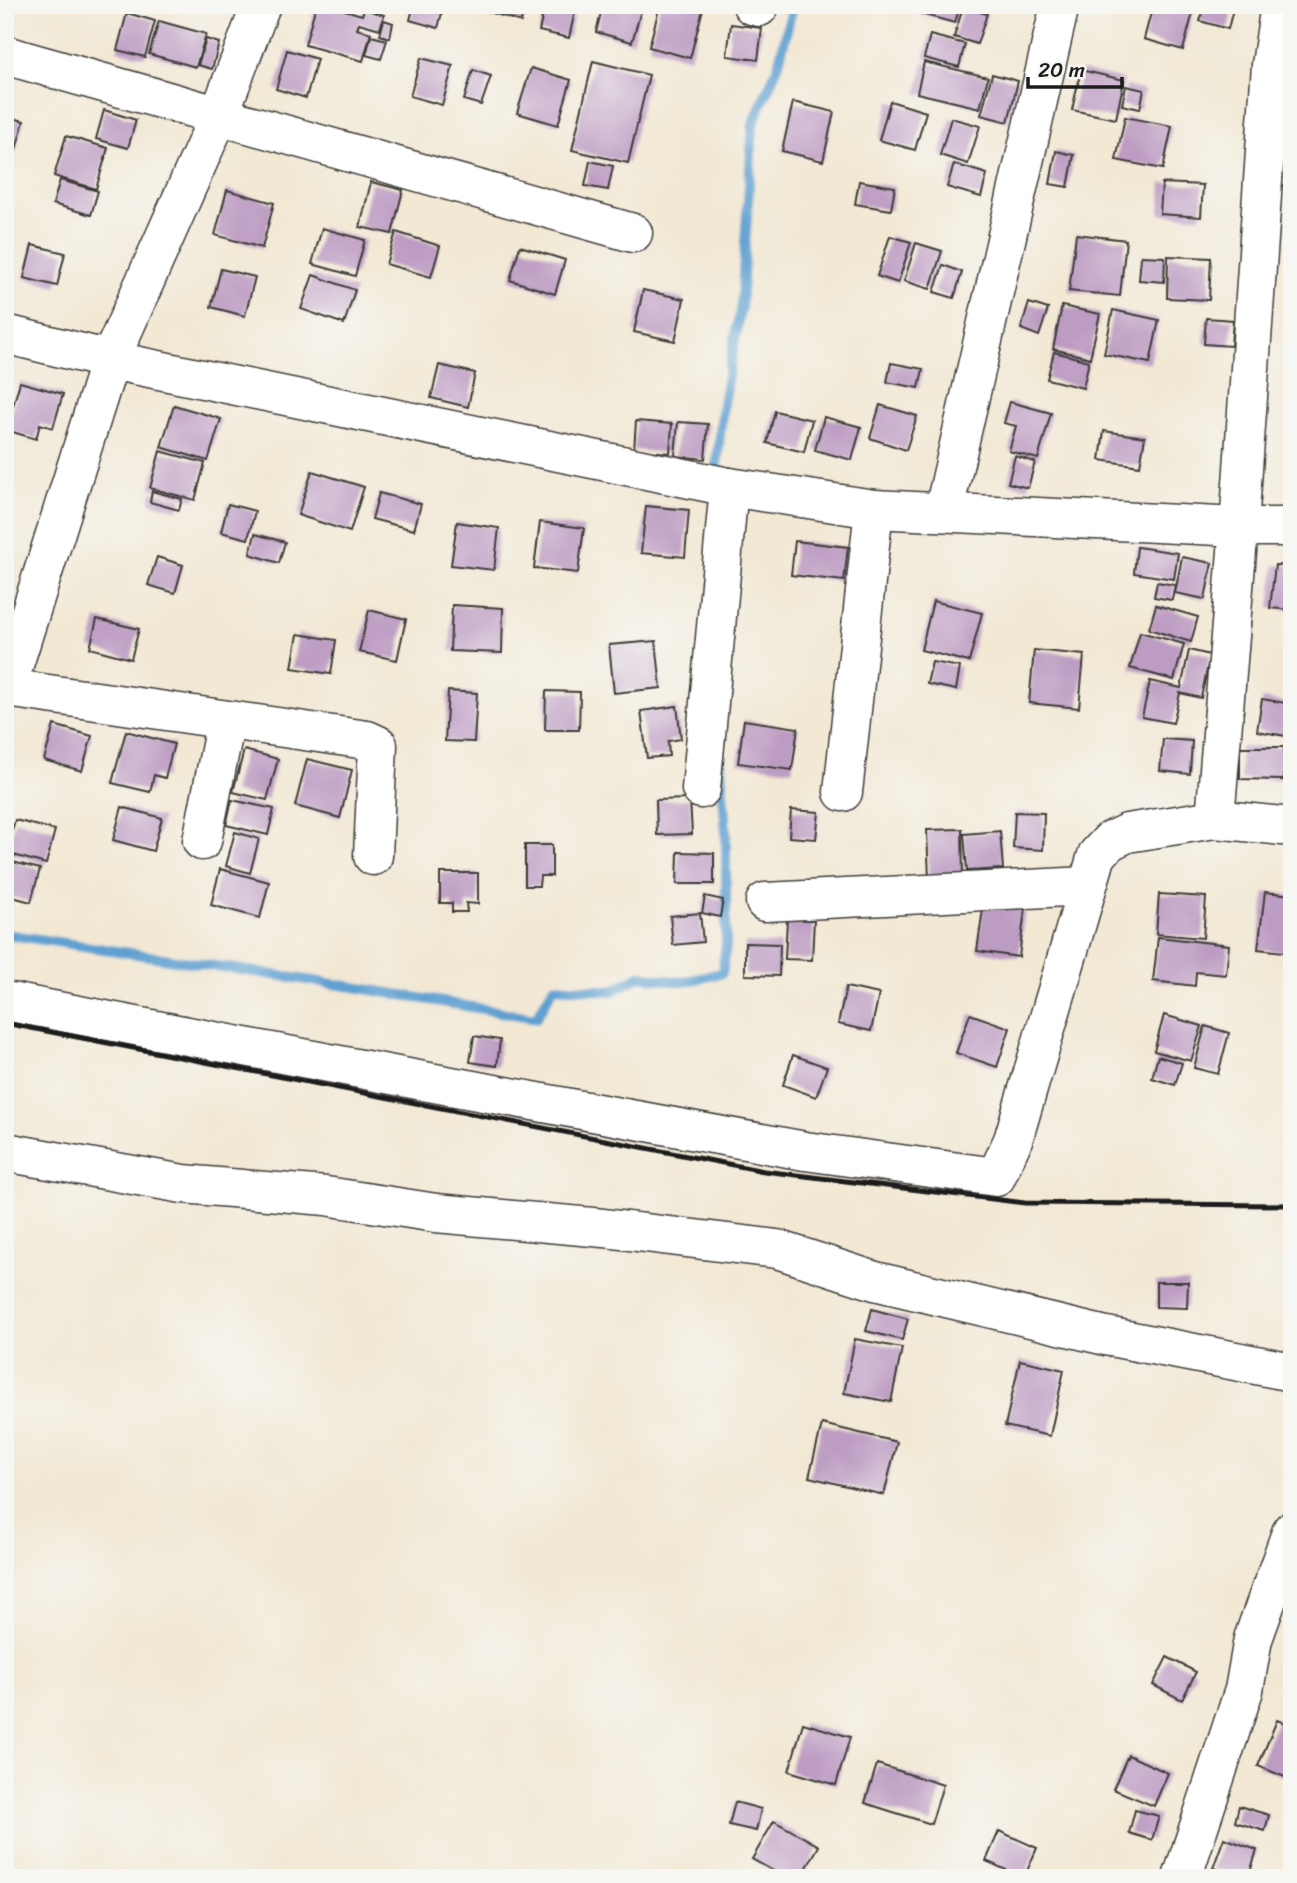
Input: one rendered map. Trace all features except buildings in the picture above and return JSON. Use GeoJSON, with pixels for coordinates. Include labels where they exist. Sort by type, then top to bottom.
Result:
{"type":"FeatureCollection","features":[{"type":"Feature","properties":{"kind":"street"},"geometry":{"type":"LineString","coordinates":[[261,5],[219,115],[110,360],[18,611],[6,691],[367,740],[378,745],[373,856]]}},
{"type":"Feature","properties":{"kind":"street"},"geometry":{"type":"LineString","coordinates":[[944,510],[1060,5]]}},
{"type":"Feature","properties":{"kind":"street"},"geometry":{"type":"LineString","coordinates":[[1215,820],[1239,527],[1271,65],[1281,5],[1292,7]]}},
{"type":"Feature","properties":{"kind":"street"},"geometry":{"type":"LineString","coordinates":[[5,55],[633,233]]}},
{"type":"Feature","properties":{"kind":"street"},"geometry":{"type":"LineString","coordinates":[[5,334],[110,360],[729,487],[874,509],[944,510],[1239,527],[1292,527]]}},
{"type":"Feature","properties":{"kind":"street"},"geometry":{"type":"LineString","coordinates":[[701,789],[729,487]]}},
{"type":"Feature","properties":{"kind":"street"},"geometry":{"type":"LineString","coordinates":[[843,792],[874,509]]}},
{"type":"Feature","properties":{"kind":"street"},"geometry":{"type":"LineString","coordinates":[[202,841],[226,720]]}},
{"type":"Feature","properties":{"kind":"street"},"geometry":{"type":"LineString","coordinates":[[5,1001],[805,1151],[996,1177],[1013,1140],[1097,855],[1110,841],[1128,833],[1215,820],[1292,827]]}},
{"type":"Feature","properties":{"kind":"street"},"geometry":{"type":"LineString","coordinates":[[765,902],[1087,886]]}},
{"type":"Feature","properties":{"kind":"street"},"geometry":{"type":"LineString","coordinates":[[5,1152],[183,1184],[326,1196],[436,1213],[604,1228],[777,1249],[902,1288],[1106,1336],[1292,1372]]}},
{"type":"Feature","properties":{"kind":"street"},"geometry":{"type":"LineString","coordinates":[[1182,1878],[1244,1690],[1253,1639],[1292,1530]]}},
{"type":"Feature","properties":{"kind":"waterway"},"geometry":{"type":"LineString","coordinates":[[717,465],[723,403],[741,306],[753,124],[778,66],[793,5]]}},
{"type":"Feature","properties":{"kind":"waterway"},"geometry":{"type":"LineString","coordinates":[[5,934],[360,988],[536,1018],[554,987],[612,991],[640,976],[682,982],[722,973],[726,945],[726,831],[720,757]]}},
{"type":"Feature","properties":{"kind":"railway"},"geometry":{"type":"LineString","coordinates":[[5,1023],[764,1171],[1025,1203],[1292,1205]]}}]}
